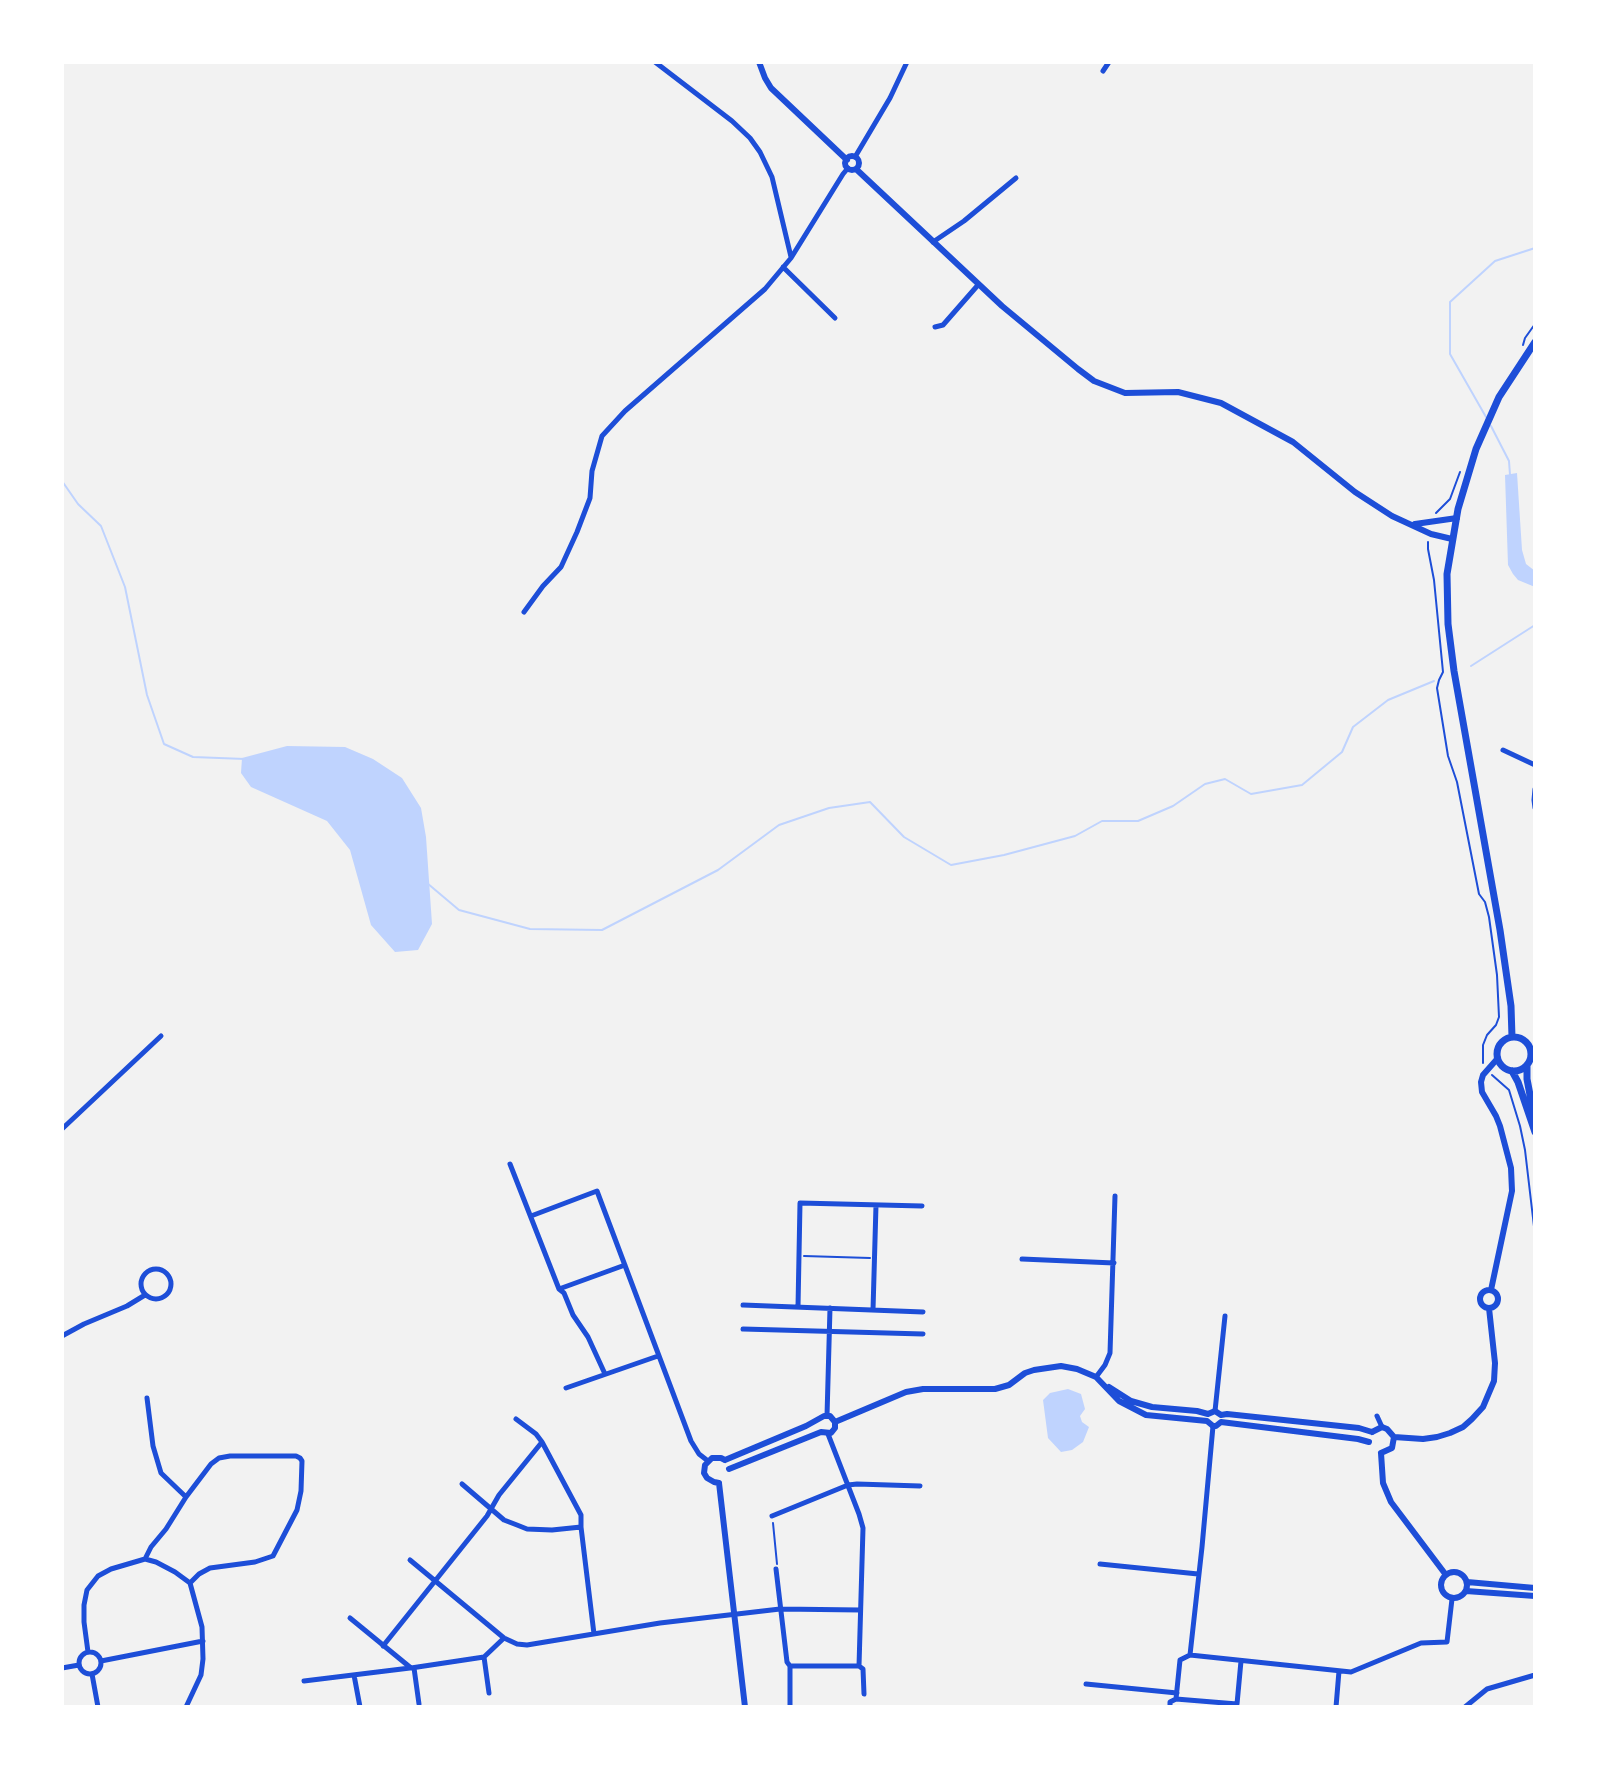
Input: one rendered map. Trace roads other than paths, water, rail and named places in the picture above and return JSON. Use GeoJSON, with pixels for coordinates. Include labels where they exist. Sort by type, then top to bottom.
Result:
{"type":"FeatureCollection","features":[{"type":"Feature","properties":{"kind":"main road"},"geometry":{"type":"LineString","coordinates":[[1512,1037],[1511,1006],[1500,930],[1451,649],[1447,574],[1469,466],[1486,423],[1535,342]]}},
{"type":"Feature","properties":{"kind":"main road"},"geometry":{"type":"LineString","coordinates":[[1527,1066],[1517,1071],[1503,1067],[1497,1052],[1502,1042],[1512,1037],[1526,1042],[1533,1050],[1527,1066],[1527,1079],[1535,1122]]}},
{"type":"Feature","properties":{"kind":"main road"},"geometry":{"type":"LineString","coordinates":[[1512,1071],[1535,1132]]}},
{"type":"Feature","properties":{"kind":"street"},"geometry":{"type":"LineString","coordinates":[[655,62],[732,121],[760,152],[772,177],[791,258]]}},
{"type":"Feature","properties":{"kind":"street"},"geometry":{"type":"LineString","coordinates":[[524,612],[561,567],[577,532],[590,498],[592,471],[602,436],[625,411],[765,289],[791,258],[859,162],[771,88],[759,62]]}},
{"type":"Feature","properties":{"kind":"street"},"geometry":{"type":"LineString","coordinates":[[907,62],[890,98],[846,164],[978,285],[1094,381],[1125,393],[1178,392],[1221,403],[1293,442],[1355,492],[1392,516],[1431,534],[1452,539]]}},
{"type":"Feature","properties":{"kind":"street"},"geometry":{"type":"LineString","coordinates":[[1103,71],[1109,62]]}},
{"type":"Feature","properties":{"kind":"street"},"geometry":{"type":"LineString","coordinates":[[933,242],[1016,178]]}},
{"type":"Feature","properties":{"kind":"street"},"geometry":{"type":"LineString","coordinates":[[783,267],[835,318]]}},
{"type":"Feature","properties":{"kind":"street"},"geometry":{"type":"LineString","coordinates":[[935,327],[943,325],[978,285]]}},
{"type":"Feature","properties":{"kind":"street"},"geometry":{"type":"LineString","coordinates":[[1411,524],[1457,518]]}},
{"type":"Feature","properties":{"kind":"street"},"geometry":{"type":"LineString","coordinates":[[1503,750],[1535,765]]}},
{"type":"Feature","properties":{"kind":"street"},"geometry":{"type":"LineString","coordinates":[[1535,789],[1535,808]]}},
{"type":"Feature","properties":{"kind":"street"},"geometry":{"type":"LineString","coordinates":[[62,1129],[161,1036]]}},
{"type":"Feature","properties":{"kind":"street"},"geometry":{"type":"LineString","coordinates":[[1491,1290],[1512,1191],[1511,1168],[1500,1126],[1482,1092],[1481,1082],[1487,1069],[1498,1058]]}},
{"type":"Feature","properties":{"kind":"street"},"geometry":{"type":"LineString","coordinates":[[510,1164],[559,1289],[596,1352],[605,1374]]}},
{"type":"Feature","properties":{"kind":"street"},"geometry":{"type":"LineString","coordinates":[[531,1216],[597,1191],[691,1441],[708,1461]]}},
{"type":"Feature","properties":{"kind":"street"},"geometry":{"type":"LineString","coordinates":[[1096,1377],[1110,1353],[1115,1196]]}},
{"type":"Feature","properties":{"kind":"street"},"geometry":{"type":"LineString","coordinates":[[798,1307],[800,1203],[922,1206]]}},
{"type":"Feature","properties":{"kind":"street"},"geometry":{"type":"LineString","coordinates":[[873,1310],[876,1205]]}},
{"type":"Feature","properties":{"kind":"street"},"geometry":{"type":"LineString","coordinates":[[1022,1259],[1114,1263]]}},
{"type":"Feature","properties":{"kind":"street"},"geometry":{"type":"LineString","coordinates":[[559,1289],[625,1265]]}},
{"type":"Feature","properties":{"kind":"street"},"geometry":{"type":"LineString","coordinates":[[150,1270],[164,1271],[171,1284],[164,1297],[154,1299],[145,1295],[141,1286],[142,1276],[150,1270]]}},
{"type":"Feature","properties":{"kind":"street"},"geometry":{"type":"LineString","coordinates":[[1485,1290],[1498,1295],[1495,1306],[1489,1308],[1482,1305],[1480,1297],[1485,1290]]}},
{"type":"Feature","properties":{"kind":"street"},"geometry":{"type":"LineString","coordinates":[[62,1336],[145,1295]]}},
{"type":"Feature","properties":{"kind":"street"},"geometry":{"type":"LineString","coordinates":[[743,1305],[923,1312]]}},
{"type":"Feature","properties":{"kind":"street"},"geometry":{"type":"LineString","coordinates":[[827,1416],[830,1308]]}},
{"type":"Feature","properties":{"kind":"street"},"geometry":{"type":"LineString","coordinates":[[1377,1416],[1382,1427],[1394,1437],[1423,1439],[1463,1427],[1483,1407],[1494,1381],[1489,1308]]}},
{"type":"Feature","properties":{"kind":"street"},"geometry":{"type":"LineString","coordinates":[[1190,1655],[1225,1316]]}},
{"type":"Feature","properties":{"kind":"street"},"geometry":{"type":"LineString","coordinates":[[743,1329],[923,1334]]}},
{"type":"Feature","properties":{"kind":"street"},"geometry":{"type":"LineString","coordinates":[[566,1388],[658,1356]]}},
{"type":"Feature","properties":{"kind":"street"},"geometry":{"type":"LineString","coordinates":[[835,1422],[906,1392],[923,1389],[995,1389],[1043,1367],[1070,1367],[1096,1377],[1119,1401],[1146,1415],[1214,1418],[1374,1448],[1392,1448],[1394,1437]]}},
{"type":"Feature","properties":{"kind":"street"},"geometry":{"type":"LineString","coordinates":[[147,1398],[153,1446],[161,1473],[186,1497]]}},
{"type":"Feature","properties":{"kind":"street"},"geometry":{"type":"LineString","coordinates":[[1214,1418],[1227,1414],[1372,1432],[1382,1427]]}},
{"type":"Feature","properties":{"kind":"street"},"geometry":{"type":"LineString","coordinates":[[827,1416],[835,1422]]}},
{"type":"Feature","properties":{"kind":"street"},"geometry":{"type":"LineString","coordinates":[[725,1460],[729,1469],[727,1478],[719,1483],[710,1481],[704,1473],[708,1461],[716,1457],[725,1460],[827,1416]]}},
{"type":"Feature","properties":{"kind":"street"},"geometry":{"type":"LineString","coordinates":[[516,1419],[542,1442],[581,1515],[594,1634]]}},
{"type":"Feature","properties":{"kind":"street"},"geometry":{"type":"LineString","coordinates":[[819,1420],[818,1427],[824,1433],[848,1485],[863,1528],[859,1666]]}},
{"type":"Feature","properties":{"kind":"street"},"geometry":{"type":"LineString","coordinates":[[729,1469],[834,1431],[835,1422]]}},
{"type":"Feature","properties":{"kind":"street"},"geometry":{"type":"LineString","coordinates":[[1372,1432],[1383,1483],[1391,1502],[1446,1575]]}},
{"type":"Feature","properties":{"kind":"street"},"geometry":{"type":"LineString","coordinates":[[383,1646],[542,1442]]}},
{"type":"Feature","properties":{"kind":"street"},"geometry":{"type":"LineString","coordinates":[[145,1559],[205,1470],[219,1458],[296,1456],[302,1461],[297,1510],[273,1556],[255,1562],[210,1568],[190,1583]]}},
{"type":"Feature","properties":{"kind":"street"},"geometry":{"type":"LineString","coordinates":[[719,1483],[745,1707]]}},
{"type":"Feature","properties":{"kind":"street"},"geometry":{"type":"LineString","coordinates":[[462,1484],[504,1520],[527,1529],[581,1527]]}},
{"type":"Feature","properties":{"kind":"street"},"geometry":{"type":"LineString","coordinates":[[772,1516],[848,1485],[920,1486]]}},
{"type":"Feature","properties":{"kind":"street"},"geometry":{"type":"LineString","coordinates":[[88,1652],[84,1605],[87,1590],[98,1576],[145,1559],[166,1567],[190,1583],[200,1615],[203,1641],[201,1675],[186,1707]]}},
{"type":"Feature","properties":{"kind":"street"},"geometry":{"type":"LineString","coordinates":[[410,1560],[504,1638],[512,1643],[527,1645],[780,1609],[860,1610]]}},
{"type":"Feature","properties":{"kind":"street"},"geometry":{"type":"LineString","coordinates":[[1100,1564],[1199,1574]]}},
{"type":"Feature","properties":{"kind":"street"},"geometry":{"type":"LineString","coordinates":[[776,1569],[790,1666],[790,1707]]}},
{"type":"Feature","properties":{"kind":"street"},"geometry":{"type":"LineString","coordinates":[[1454,1572],[1466,1578],[1467,1582],[1466,1591],[1461,1597],[1452,1599],[1445,1595],[1441,1587],[1443,1578],[1454,1572]]}},
{"type":"Feature","properties":{"kind":"street"},"geometry":{"type":"LineString","coordinates":[[1467,1582],[1535,1588]]}},
{"type":"Feature","properties":{"kind":"street"},"geometry":{"type":"LineString","coordinates":[[1466,1591],[1535,1596]]}},
{"type":"Feature","properties":{"kind":"street"},"geometry":{"type":"LineString","coordinates":[[1170,1707],[1176,1696],[1180,1660],[1190,1655],[1351,1672],[1421,1643],[1447,1642],[1452,1599]]}},
{"type":"Feature","properties":{"kind":"street"},"geometry":{"type":"LineString","coordinates":[[350,1618],[412,1668],[419,1704]]}},
{"type":"Feature","properties":{"kind":"street"},"geometry":{"type":"LineString","coordinates":[[304,1681],[484,1657],[504,1638]]}},
{"type":"Feature","properties":{"kind":"street"},"geometry":{"type":"LineString","coordinates":[[101,1661],[203,1641]]}},
{"type":"Feature","properties":{"kind":"street"},"geometry":{"type":"LineString","coordinates":[[88,1652],[95,1653],[101,1661],[98,1671],[92,1674],[82,1671],[79,1665],[82,1655],[88,1652]]}},
{"type":"Feature","properties":{"kind":"street"},"geometry":{"type":"LineString","coordinates":[[484,1657],[489,1693]]}},
{"type":"Feature","properties":{"kind":"street"},"geometry":{"type":"LineString","coordinates":[[1086,1684],[1237,1704],[1241,1661]]}},
{"type":"Feature","properties":{"kind":"street"},"geometry":{"type":"LineString","coordinates":[[62,1668],[79,1665]]}},
{"type":"Feature","properties":{"kind":"street"},"geometry":{"type":"LineString","coordinates":[[790,1666],[859,1666],[863,1669],[864,1694]]}},
{"type":"Feature","properties":{"kind":"street"},"geometry":{"type":"LineString","coordinates":[[1336,1707],[1339,1671]]}},
{"type":"Feature","properties":{"kind":"street"},"geometry":{"type":"LineString","coordinates":[[92,1674],[98,1707]]}},
{"type":"Feature","properties":{"kind":"street"},"geometry":{"type":"LineString","coordinates":[[354,1675],[360,1707]]}},
{"type":"Feature","properties":{"kind":"street"},"geometry":{"type":"LineString","coordinates":[[1465,1707],[1487,1689],[1535,1675]]}},
{"type":"Feature","properties":{"kind":"water"},"geometry":{"type":"Polygon","coordinates":[[[1517,473],[1522,550],[1526,564],[1535,571],[1535,587],[1518,580],[1508,565],[1505,475],[1517,473]]]}},
{"type":"Feature","properties":{"kind":"water"},"geometry":{"type":"Polygon","coordinates":[[[287,746],[345,747],[373,759],[402,778],[421,808],[426,837],[432,924],[418,950],[395,952],[371,925],[350,850],[327,821],[251,787],[241,773],[242,758],[287,746]]]}},
{"type":"Feature","properties":{"kind":"water"},"geometry":{"type":"Polygon","coordinates":[[[1068,1389],[1081,1394],[1085,1409],[1080,1416],[1089,1427],[1083,1442],[1072,1450],[1061,1452],[1048,1438],[1043,1400],[1050,1393],[1068,1389]]]}},
{"type":"Feature","properties":{"kind":"waterway"},"geometry":{"type":"LineString","coordinates":[[1486,417],[1450,354],[1450,302],[1495,261],[1535,248]]}},
{"type":"Feature","properties":{"kind":"waterway"},"geometry":{"type":"LineString","coordinates":[[1491,426],[1509,461],[1510,475]]}},
{"type":"Feature","properties":{"kind":"waterway"},"geometry":{"type":"LineString","coordinates":[[62,481],[78,504],[101,526],[125,587],[147,695],[164,744],[193,757],[245,759]]}},
{"type":"Feature","properties":{"kind":"waterway"},"geometry":{"type":"LineString","coordinates":[[1471,666],[1535,625]]}},
{"type":"Feature","properties":{"kind":"waterway"},"geometry":{"type":"LineString","coordinates":[[427,883],[459,910],[530,929],[602,930],[718,870],[779,825],[829,808],[870,802],[904,837],[951,865],[1004,855],[1075,836],[1102,821],[1138,821],[1173,806],[1205,784],[1225,779],[1251,794],[1302,785],[1342,752],[1353,727],[1388,700],[1434,681]]}}]}
